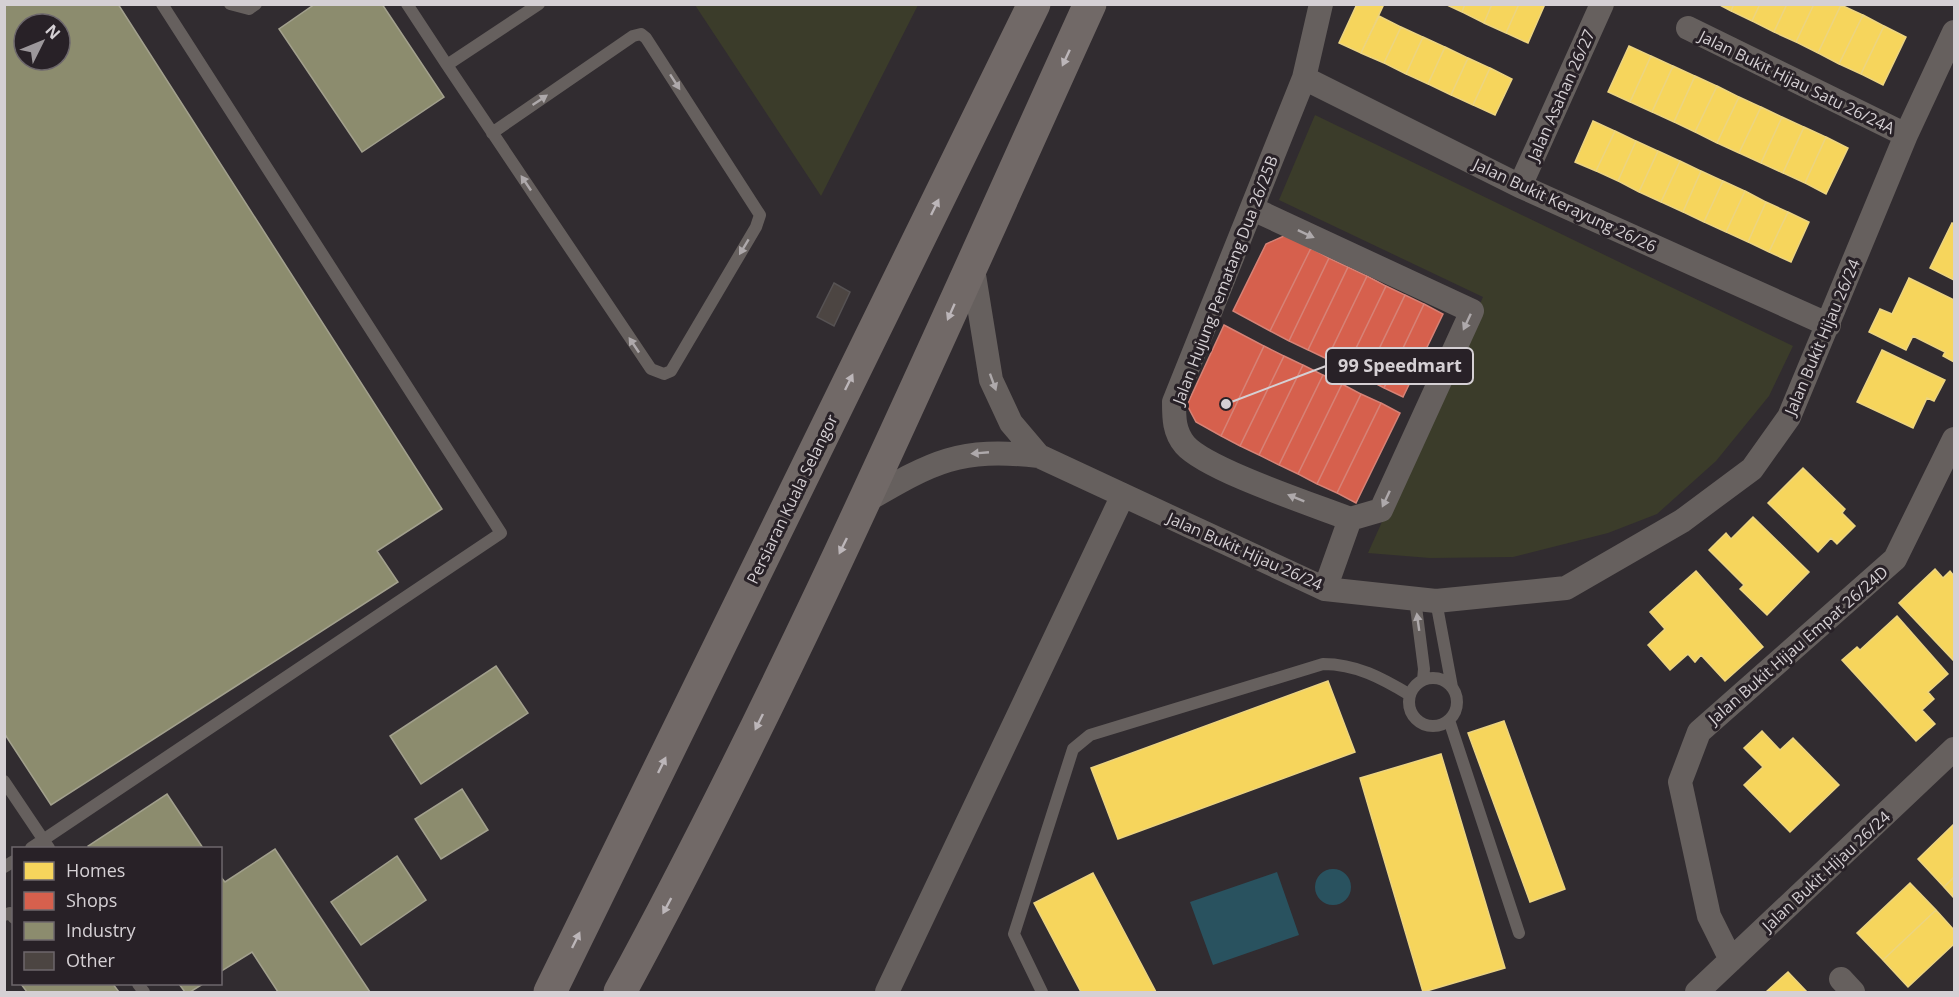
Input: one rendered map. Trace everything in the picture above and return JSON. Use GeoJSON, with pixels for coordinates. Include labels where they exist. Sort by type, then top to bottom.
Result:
{"type":"FeatureCollection","features":[{"type":"Feature","properties":{"kind":"main road","name":"Persiaran Kuala Selangor"},"geometry":{"type":"LineString","coordinates":[[550,993],[1034,4]]}},
{"type":"Feature","properties":{"kind":"main road"},"geometry":{"type":"LineString","coordinates":[[620,993],[695,855],[864,502],[1090,4]]}},
{"type":"Feature","properties":{"kind":"street","name":"Jalan Hujung Pematang Dua 26/25B"},"geometry":{"type":"LineString","coordinates":[[1321,4],[1304,78],[1174,402],[1174,426],[1185,445],[1208,463],[1350,519]]}},
{"type":"Feature","properties":{"kind":"street","name":"Jalan Asahan 26/27"},"geometry":{"type":"LineString","coordinates":[[1520,186],[1602,4]]}},
{"type":"Feature","properties":{"kind":"street","name":"Jalan Bukit Hijau Satu 26/24A"},"geometry":{"type":"LineString","coordinates":[[1688,28],[1906,135]]}},
{"type":"Feature","properties":{"kind":"street","name":"Jalan Bukit Hijau 26/24"},"geometry":{"type":"LineString","coordinates":[[1039,456],[1326,589],[1426,600],[1566,588],[1682,521],[1752,469],[1789,417],[1829,326],[1906,135],[1954,32]]}},
{"type":"Feature","properties":{"kind":"street","name":"Jalan Bukit Kerayung 26/26"},"geometry":{"type":"LineString","coordinates":[[1304,78],[1520,186],[1829,326]]}},
{"type":"Feature","properties":{"kind":"street"},"geometry":{"type":"LineString","coordinates":[[1253,209],[1472,311],[1381,510],[1350,519],[1326,589]]}},
{"type":"Feature","properties":{"kind":"street"},"geometry":{"type":"LineString","coordinates":[[972,263],[991,380],[1011,423],[1039,456]]}},
{"type":"Feature","properties":{"kind":"street","name":"Jalan Bukit Hijau Empat 26/24D"},"geometry":{"type":"LineString","coordinates":[[1731,960],[1709,916],[1680,782],[1699,732],[1895,559],[1954,439]]}},
{"type":"Feature","properties":{"kind":"street"},"geometry":{"type":"LineString","coordinates":[[864,502],[925,467],[964,454],[999,452],[1039,456]]}},
{"type":"Feature","properties":{"kind":"street"},"geometry":{"type":"LineString","coordinates":[[886,993],[1123,495]]}},
{"type":"Feature","properties":{"kind":"street","name":"Jalan Bukit Hijau 26/24"},"geometry":{"type":"LineString","coordinates":[[1697,993],[1954,749]]}},
{"type":"Feature","properties":{"kind":"lane"},"geometry":{"type":"LineString","coordinates":[[4,781],[47,844],[501,533],[162,4]]}},
{"type":"Feature","properties":{"kind":"lane"},"geometry":{"type":"LineString","coordinates":[[230,4],[249,9],[256,4]]}},
{"type":"Feature","properties":{"kind":"lane"},"geometry":{"type":"LineString","coordinates":[[407,4],[492,133],[651,369],[664,374],[671,371],[756,227],[760,215],[646,38],[641,34],[633,36],[492,133]]}},
{"type":"Feature","properties":{"kind":"lane"},"geometry":{"type":"LineString","coordinates":[[447,65],[539,4]]}},
{"type":"Feature","properties":{"kind":"lane"},"geometry":{"type":"LineString","coordinates":[[1423,680],[1426,600]]}},
{"type":"Feature","properties":{"kind":"lane"},"geometry":{"type":"LineString","coordinates":[[1426,600],[1457,701],[1455,711],[1449,720],[1430,725],[1420,722],[1410,705],[1410,695],[1415,686],[1423,680],[1433,678],[1444,680],[1452,687]]}},
{"type":"Feature","properties":{"kind":"lane"},"geometry":{"type":"LineString","coordinates":[[1042,993],[1014,934],[1073,749],[1077,743],[1090,735],[1323,664],[1343,664],[1367,672],[1410,695]]}},
{"type":"Feature","properties":{"kind":"lane"},"geometry":{"type":"LineString","coordinates":[[1449,720],[1519,933]]}},
{"type":"Feature","properties":{"kind":"green space"},"geometry":{"type":"Polygon","coordinates":[[[695,5],[918,5],[821,196],[695,5]]]}},
{"type":"Feature","properties":{"kind":"green space"},"geometry":{"type":"Polygon","coordinates":[[[1315,115],[1793,346],[1769,396],[1716,461],[1657,514],[1608,533],[1513,557],[1430,558],[1368,553],[1483,297],[1279,200],[1315,115]]]}},
{"type":"Feature","properties":{"kind":"water"},"geometry":{"type":"Polygon","coordinates":[[[1333,869],[1346,874],[1351,887],[1346,900],[1333,905],[1320,900],[1315,887],[1320,874],[1333,869]]]}},
{"type":"Feature","properties":{"kind":"water"},"geometry":{"type":"Polygon","coordinates":[[[1277,872],[1299,935],[1213,965],[1190,902],[1277,872]]]}},
{"type":"Feature","properties":{"kind":"building: Homes"},"geometry":{"type":"Polygon","coordinates":[[[1357,4],[1384,4],[1361,53],[1339,43],[1357,4]]]}},
{"type":"Feature","properties":{"kind":"building: Homes"},"geometry":{"type":"Polygon","coordinates":[[[1445,4],[1465,4],[1462,12],[1445,4]]]}},
{"type":"Feature","properties":{"kind":"building: Homes"},"geometry":{"type":"Polygon","coordinates":[[[1465,4],[1492,4],[1484,23],[1462,12],[1465,4]]]}},
{"type":"Feature","properties":{"kind":"building: Homes"},"geometry":{"type":"Polygon","coordinates":[[[1492,4],[1519,4],[1506,33],[1484,23],[1492,4]]]}},
{"type":"Feature","properties":{"kind":"building: Homes"},"geometry":{"type":"Polygon","coordinates":[[[1519,4],[1545,4],[1528,43],[1506,33],[1519,4]]]}},
{"type":"Feature","properties":{"kind":"building: Homes"},"geometry":{"type":"Polygon","coordinates":[[[1718,4],[1734,4],[1731,11],[1718,4]]]}},
{"type":"Feature","properties":{"kind":"building: Homes"},"geometry":{"type":"Polygon","coordinates":[[[1734,4],[1760,4],[1752,21],[1731,11],[1734,4]]]}},
{"type":"Feature","properties":{"kind":"building: Homes"},"geometry":{"type":"Polygon","coordinates":[[[1760,4],[1787,4],[1774,32],[1752,21],[1760,4]]]}},
{"type":"Feature","properties":{"kind":"building: Homes"},"geometry":{"type":"Polygon","coordinates":[[[1787,4],[1814,4],[1796,42],[1774,32],[1787,4]]]}},
{"type":"Feature","properties":{"kind":"building: Homes"},"geometry":{"type":"Polygon","coordinates":[[[1814,4],[1841,5],[1818,53],[1796,42],[1814,4]]]}},
{"type":"Feature","properties":{"kind":"building: Homes"},"geometry":{"type":"Polygon","coordinates":[[[1841,5],[1863,15],[1839,64],[1818,53],[1841,5]]]}},
{"type":"Feature","properties":{"kind":"building: Homes"},"geometry":{"type":"Polygon","coordinates":[[[1863,15],[1884,26],[1861,74],[1839,64],[1863,15]]]}},
{"type":"Feature","properties":{"kind":"building: Homes"},"geometry":{"type":"Polygon","coordinates":[[[1379,16],[1401,27],[1384,63],[1361,53],[1379,16]]]}},
{"type":"Feature","properties":{"kind":"building: Homes"},"geometry":{"type":"Polygon","coordinates":[[[1884,26],[1906,37],[1883,85],[1861,74],[1884,26]]]}},
{"type":"Feature","properties":{"kind":"building: Homes"},"geometry":{"type":"Polygon","coordinates":[[[1401,27],[1423,37],[1406,74],[1384,63],[1401,27]]]}},
{"type":"Feature","properties":{"kind":"building: Homes"},"geometry":{"type":"Polygon","coordinates":[[[1423,37],[1445,47],[1428,84],[1406,74],[1423,37]]]}},
{"type":"Feature","properties":{"kind":"building: Homes"},"geometry":{"type":"Polygon","coordinates":[[[1629,46],[1651,56],[1630,102],[1608,92],[1629,46]]]}},
{"type":"Feature","properties":{"kind":"building: Homes"},"geometry":{"type":"Polygon","coordinates":[[[1445,47],[1468,58],[1451,95],[1428,84],[1445,47]]]}},
{"type":"Feature","properties":{"kind":"building: Homes"},"geometry":{"type":"Polygon","coordinates":[[[1651,56],[1673,66],[1652,112],[1630,102],[1651,56]]]}},
{"type":"Feature","properties":{"kind":"building: Homes"},"geometry":{"type":"Polygon","coordinates":[[[1468,58],[1490,68],[1473,105],[1451,95],[1468,58]]]}},
{"type":"Feature","properties":{"kind":"building: Homes"},"geometry":{"type":"Polygon","coordinates":[[[1673,66],[1695,76],[1674,122],[1652,112],[1673,66]]]}},
{"type":"Feature","properties":{"kind":"building: Homes"},"geometry":{"type":"Polygon","coordinates":[[[1490,68],[1512,79],[1495,115],[1473,105],[1490,68]]]}},
{"type":"Feature","properties":{"kind":"building: Homes"},"geometry":{"type":"Polygon","coordinates":[[[1695,76],[1717,86],[1695,132],[1674,122],[1695,76]]]}},
{"type":"Feature","properties":{"kind":"building: Homes"},"geometry":{"type":"Polygon","coordinates":[[[1717,86],[1739,97],[1717,143],[1695,132],[1717,86]]]}},
{"type":"Feature","properties":{"kind":"building: Homes"},"geometry":{"type":"Polygon","coordinates":[[[1739,97],[1761,107],[1739,153],[1717,143],[1739,97]]]}},
{"type":"Feature","properties":{"kind":"building: Homes"},"geometry":{"type":"Polygon","coordinates":[[[1761,107],[1782,117],[1761,163],[1739,153],[1761,107]]]}},
{"type":"Feature","properties":{"kind":"building: Homes"},"geometry":{"type":"Polygon","coordinates":[[[1782,117],[1804,127],[1783,173],[1761,163],[1782,117]]]}},
{"type":"Feature","properties":{"kind":"building: Homes"},"geometry":{"type":"Polygon","coordinates":[[[1593,121],[1615,131],[1596,171],[1575,162],[1593,121]]]}},
{"type":"Feature","properties":{"kind":"building: Homes"},"geometry":{"type":"Polygon","coordinates":[[[1804,127],[1826,137],[1805,183],[1783,173],[1804,127]]]}},
{"type":"Feature","properties":{"kind":"building: Homes"},"geometry":{"type":"Polygon","coordinates":[[[1615,131],[1636,141],[1618,181],[1596,171],[1615,131]]]}},
{"type":"Feature","properties":{"kind":"building: Homes"},"geometry":{"type":"Polygon","coordinates":[[[1826,137],[1848,148],[1826,194],[1805,183],[1826,137]]]}},
{"type":"Feature","properties":{"kind":"building: Homes"},"geometry":{"type":"Polygon","coordinates":[[[1636,141],[1658,151],[1639,192],[1618,181],[1636,141]]]}},
{"type":"Feature","properties":{"kind":"building: Homes"},"geometry":{"type":"Polygon","coordinates":[[[1658,151],[1680,161],[1661,202],[1639,192],[1658,151]]]}},
{"type":"Feature","properties":{"kind":"building: Homes"},"geometry":{"type":"Polygon","coordinates":[[[1680,161],[1701,171],[1683,212],[1661,202],[1680,161]]]}},
{"type":"Feature","properties":{"kind":"building: Homes"},"geometry":{"type":"Polygon","coordinates":[[[1701,171],[1723,181],[1704,222],[1683,212],[1701,171]]]}},
{"type":"Feature","properties":{"kind":"building: Homes"},"geometry":{"type":"Polygon","coordinates":[[[1723,181],[1745,191],[1726,232],[1704,222],[1723,181]]]}},
{"type":"Feature","properties":{"kind":"building: Homes"},"geometry":{"type":"Polygon","coordinates":[[[1745,191],[1766,202],[1748,242],[1726,232],[1745,191]]]}},
{"type":"Feature","properties":{"kind":"building: Homes"},"geometry":{"type":"Polygon","coordinates":[[[1766,202],[1788,212],[1769,252],[1748,242],[1766,202]]]}},
{"type":"Feature","properties":{"kind":"building: Homes"},"geometry":{"type":"Polygon","coordinates":[[[1788,212],[1809,222],[1791,262],[1769,252],[1788,212]]]}},
{"type":"Feature","properties":{"kind":"building: Homes"},"geometry":{"type":"Polygon","coordinates":[[[1952,223],[1954,224],[1954,280],[1930,268],[1952,223]]]}},
{"type":"Feature","properties":{"kind":"building: Homes"},"geometry":{"type":"Polygon","coordinates":[[[1909,278],[1954,300],[1954,362],[1943,356],[1945,352],[1913,336],[1906,350],[1869,332],[1880,309],[1892,314],[1909,278]]]}},
{"type":"Feature","properties":{"kind":"building: Homes"},"geometry":{"type":"Polygon","coordinates":[[[1882,350],[1945,380],[1934,401],[1927,398],[1913,428],[1857,402],[1882,350]]]}},
{"type":"Feature","properties":{"kind":"building: Homes"},"geometry":{"type":"Polygon","coordinates":[[[1803,468],[1845,509],[1842,513],[1855,526],[1837,544],[1831,538],[1818,552],[1768,503],[1803,468]]]}},
{"type":"Feature","properties":{"kind":"building: Homes"},"geometry":{"type":"Polygon","coordinates":[[[1753,517],[1809,572],[1767,615],[1740,589],[1744,585],[1709,550],[1726,533],[1731,539],[1753,517]]]}},
{"type":"Feature","properties":{"kind":"building: Homes"},"geometry":{"type":"Polygon","coordinates":[[[1935,569],[1943,578],[1950,571],[1954,576],[1954,661],[1899,603],[1935,569]]]}},
{"type":"Feature","properties":{"kind":"building: Homes"},"geometry":{"type":"Polygon","coordinates":[[[1696,571],[1763,647],[1725,681],[1701,655],[1695,662],[1688,654],[1670,670],[1648,645],[1665,629],[1650,612],[1696,571]]]}},
{"type":"Feature","properties":{"kind":"building: Homes"},"geometry":{"type":"Polygon","coordinates":[[[1897,616],[1948,674],[1928,692],[1934,699],[1922,710],[1935,724],[1916,741],[1842,660],[1857,647],[1860,650],[1897,616]]]}},
{"type":"Feature","properties":{"kind":"building: Homes"},"geometry":{"type":"Polygon","coordinates":[[[1328,681],[1355,752],[1118,839],[1091,768],[1328,681]]]}},
{"type":"Feature","properties":{"kind":"building: Homes"},"geometry":{"type":"Polygon","coordinates":[[[1504,721],[1565,889],[1530,902],[1468,733],[1504,721]]]}},
{"type":"Feature","properties":{"kind":"building: Homes"},"geometry":{"type":"Polygon","coordinates":[[[1762,731],[1780,750],[1793,738],[1839,785],[1790,832],[1744,785],[1763,767],[1744,748],[1762,731]]]}},
{"type":"Feature","properties":{"kind":"building: Homes"},"geometry":{"type":"Polygon","coordinates":[[[1441,754],[1505,968],[1423,992],[1360,778],[1441,754]]]}},
{"type":"Feature","properties":{"kind":"building: Homes"},"geometry":{"type":"Polygon","coordinates":[[[1954,824],[1954,877],[1944,887],[1918,859],[1954,824]]]}},
{"type":"Feature","properties":{"kind":"building: Homes"},"geometry":{"type":"Polygon","coordinates":[[[1093,873],[1156,992],[1081,992],[1034,903],[1093,873]]]}},
{"type":"Feature","properties":{"kind":"building: Homes"},"geometry":{"type":"Polygon","coordinates":[[[1954,877],[1954,898],[1944,887],[1954,877]]]}},
{"type":"Feature","properties":{"kind":"building: Homes"},"geometry":{"type":"Polygon","coordinates":[[[1910,883],[1936,910],[1883,960],[1857,933],[1910,883]]]}},
{"type":"Feature","properties":{"kind":"building: Homes"},"geometry":{"type":"Polygon","coordinates":[[[1936,910],[1954,930],[1954,944],[1908,987],[1883,960],[1936,910]]]}},
{"type":"Feature","properties":{"kind":"building: Homes"},"geometry":{"type":"Polygon","coordinates":[[[1788,972],[1807,992],[1766,992],[1788,972]]]}},
{"type":"Feature","properties":{"kind":"building: Shops"},"geometry":{"type":"Polygon","coordinates":[[[1286,235],[1311,248],[1270,331],[1233,311],[1266,244],[1286,235]]]}},
{"type":"Feature","properties":{"kind":"building: Shops"},"geometry":{"type":"Polygon","coordinates":[[[1311,248],[1329,258],[1289,341],[1270,331],[1311,248]]]}},
{"type":"Feature","properties":{"kind":"building: Shops"},"geometry":{"type":"Polygon","coordinates":[[[1329,258],[1348,267],[1308,350],[1289,341],[1329,258]]]}},
{"type":"Feature","properties":{"kind":"building: Shops"},"geometry":{"type":"Polygon","coordinates":[[[1348,267],[1367,276],[1327,359],[1308,350],[1348,267]]]}},
{"type":"Feature","properties":{"kind":"building: Shops"},"geometry":{"type":"Polygon","coordinates":[[[1367,276],[1386,286],[1346,369],[1327,359],[1367,276]]]}},
{"type":"Feature","properties":{"kind":"building: Shops"},"geometry":{"type":"Polygon","coordinates":[[[1386,286],[1405,295],[1365,378],[1346,369],[1386,286]]]}},
{"type":"Feature","properties":{"kind":"building: Shops"},"geometry":{"type":"Polygon","coordinates":[[[1405,295],[1424,304],[1384,388],[1365,378],[1405,295]]]}},
{"type":"Feature","properties":{"kind":"building: Shops"},"geometry":{"type":"Polygon","coordinates":[[[1424,304],[1443,314],[1403,397],[1384,388],[1424,304]]]}},
{"type":"Feature","properties":{"kind":"building: Shops"},"geometry":{"type":"Polygon","coordinates":[[[1224,325],[1264,346],[1221,436],[1196,422],[1187,405],[1224,325]]]}},
{"type":"Feature","properties":{"kind":"building: Shops"},"geometry":{"type":"Polygon","coordinates":[[[1264,346],[1284,356],[1240,446],[1221,436],[1264,346]]]}},
{"type":"Feature","properties":{"kind":"building: Shops"},"geometry":{"type":"Polygon","coordinates":[[[1284,356],[1303,365],[1259,455],[1240,446],[1284,356]]]}},
{"type":"Feature","properties":{"kind":"building: Shops"},"geometry":{"type":"Polygon","coordinates":[[[1303,365],[1323,375],[1279,465],[1259,455],[1303,365]]]}},
{"type":"Feature","properties":{"kind":"building: Shops"},"geometry":{"type":"Polygon","coordinates":[[[1323,375],[1342,384],[1298,474],[1279,465],[1323,375]]]}},
{"type":"Feature","properties":{"kind":"building: Shops"},"geometry":{"type":"Polygon","coordinates":[[[1342,384],[1361,394],[1317,484],[1298,474],[1342,384]]]}},
{"type":"Feature","properties":{"kind":"building: Shops"},"geometry":{"type":"Polygon","coordinates":[[[1361,394],[1381,403],[1337,493],[1317,484],[1361,394]]]}},
{"type":"Feature","properties":{"kind":"building: Shops"},"geometry":{"type":"Polygon","coordinates":[[[1381,403],[1400,413],[1356,503],[1337,493],[1381,403]]]}},
{"type":"Feature","properties":{"kind":"building: Industry"},"geometry":{"type":"Polygon","coordinates":[[[4,4],[118,4],[442,509],[377,551],[398,582],[51,805],[4,733],[4,4]]]}},
{"type":"Feature","properties":{"kind":"building: Industry"},"geometry":{"type":"Polygon","coordinates":[[[315,4],[382,4],[444,97],[362,152],[279,29],[315,4]]]}},
{"type":"Feature","properties":{"kind":"building: Industry"},"geometry":{"type":"Polygon","coordinates":[[[496,666],[528,713],[421,784],[390,736],[496,666]]]}},
{"type":"Feature","properties":{"kind":"building: Industry"},"geometry":{"type":"Polygon","coordinates":[[[462,789],[488,830],[441,859],[415,819],[462,789]]]}},
{"type":"Feature","properties":{"kind":"building: Industry"},"geometry":{"type":"Polygon","coordinates":[[[167,794],[202,847],[89,847],[167,794]]]}},
{"type":"Feature","properties":{"kind":"building: Industry"},"geometry":{"type":"Polygon","coordinates":[[[275,849],[370,992],[278,992],[252,952],[222,971],[222,878],[225,882],[275,849]]]}},
{"type":"Feature","properties":{"kind":"building: Industry"},"geometry":{"type":"Polygon","coordinates":[[[397,856],[426,900],[361,945],[331,902],[397,856]]]}},
{"type":"Feature","properties":{"kind":"building: Industry"},"geometry":{"type":"Polygon","coordinates":[[[22,985],[114,985],[119,992],[27,992],[22,985]]]}},
{"type":"Feature","properties":{"kind":"building: Industry"},"geometry":{"type":"Polygon","coordinates":[[[180,985],[201,985],[190,992],[185,992],[180,985]]]}},
{"type":"Feature","properties":{"kind":"building: Other"},"geometry":{"type":"Polygon","coordinates":[[[834,283],[850,292],[834,326],[817,317],[834,283]]]}},
{"type":"Feature","properties":{"kind":"place","name":"99 Speedmart"},"geometry":{"type":"Point","coordinates":[1226,404]}}]}
